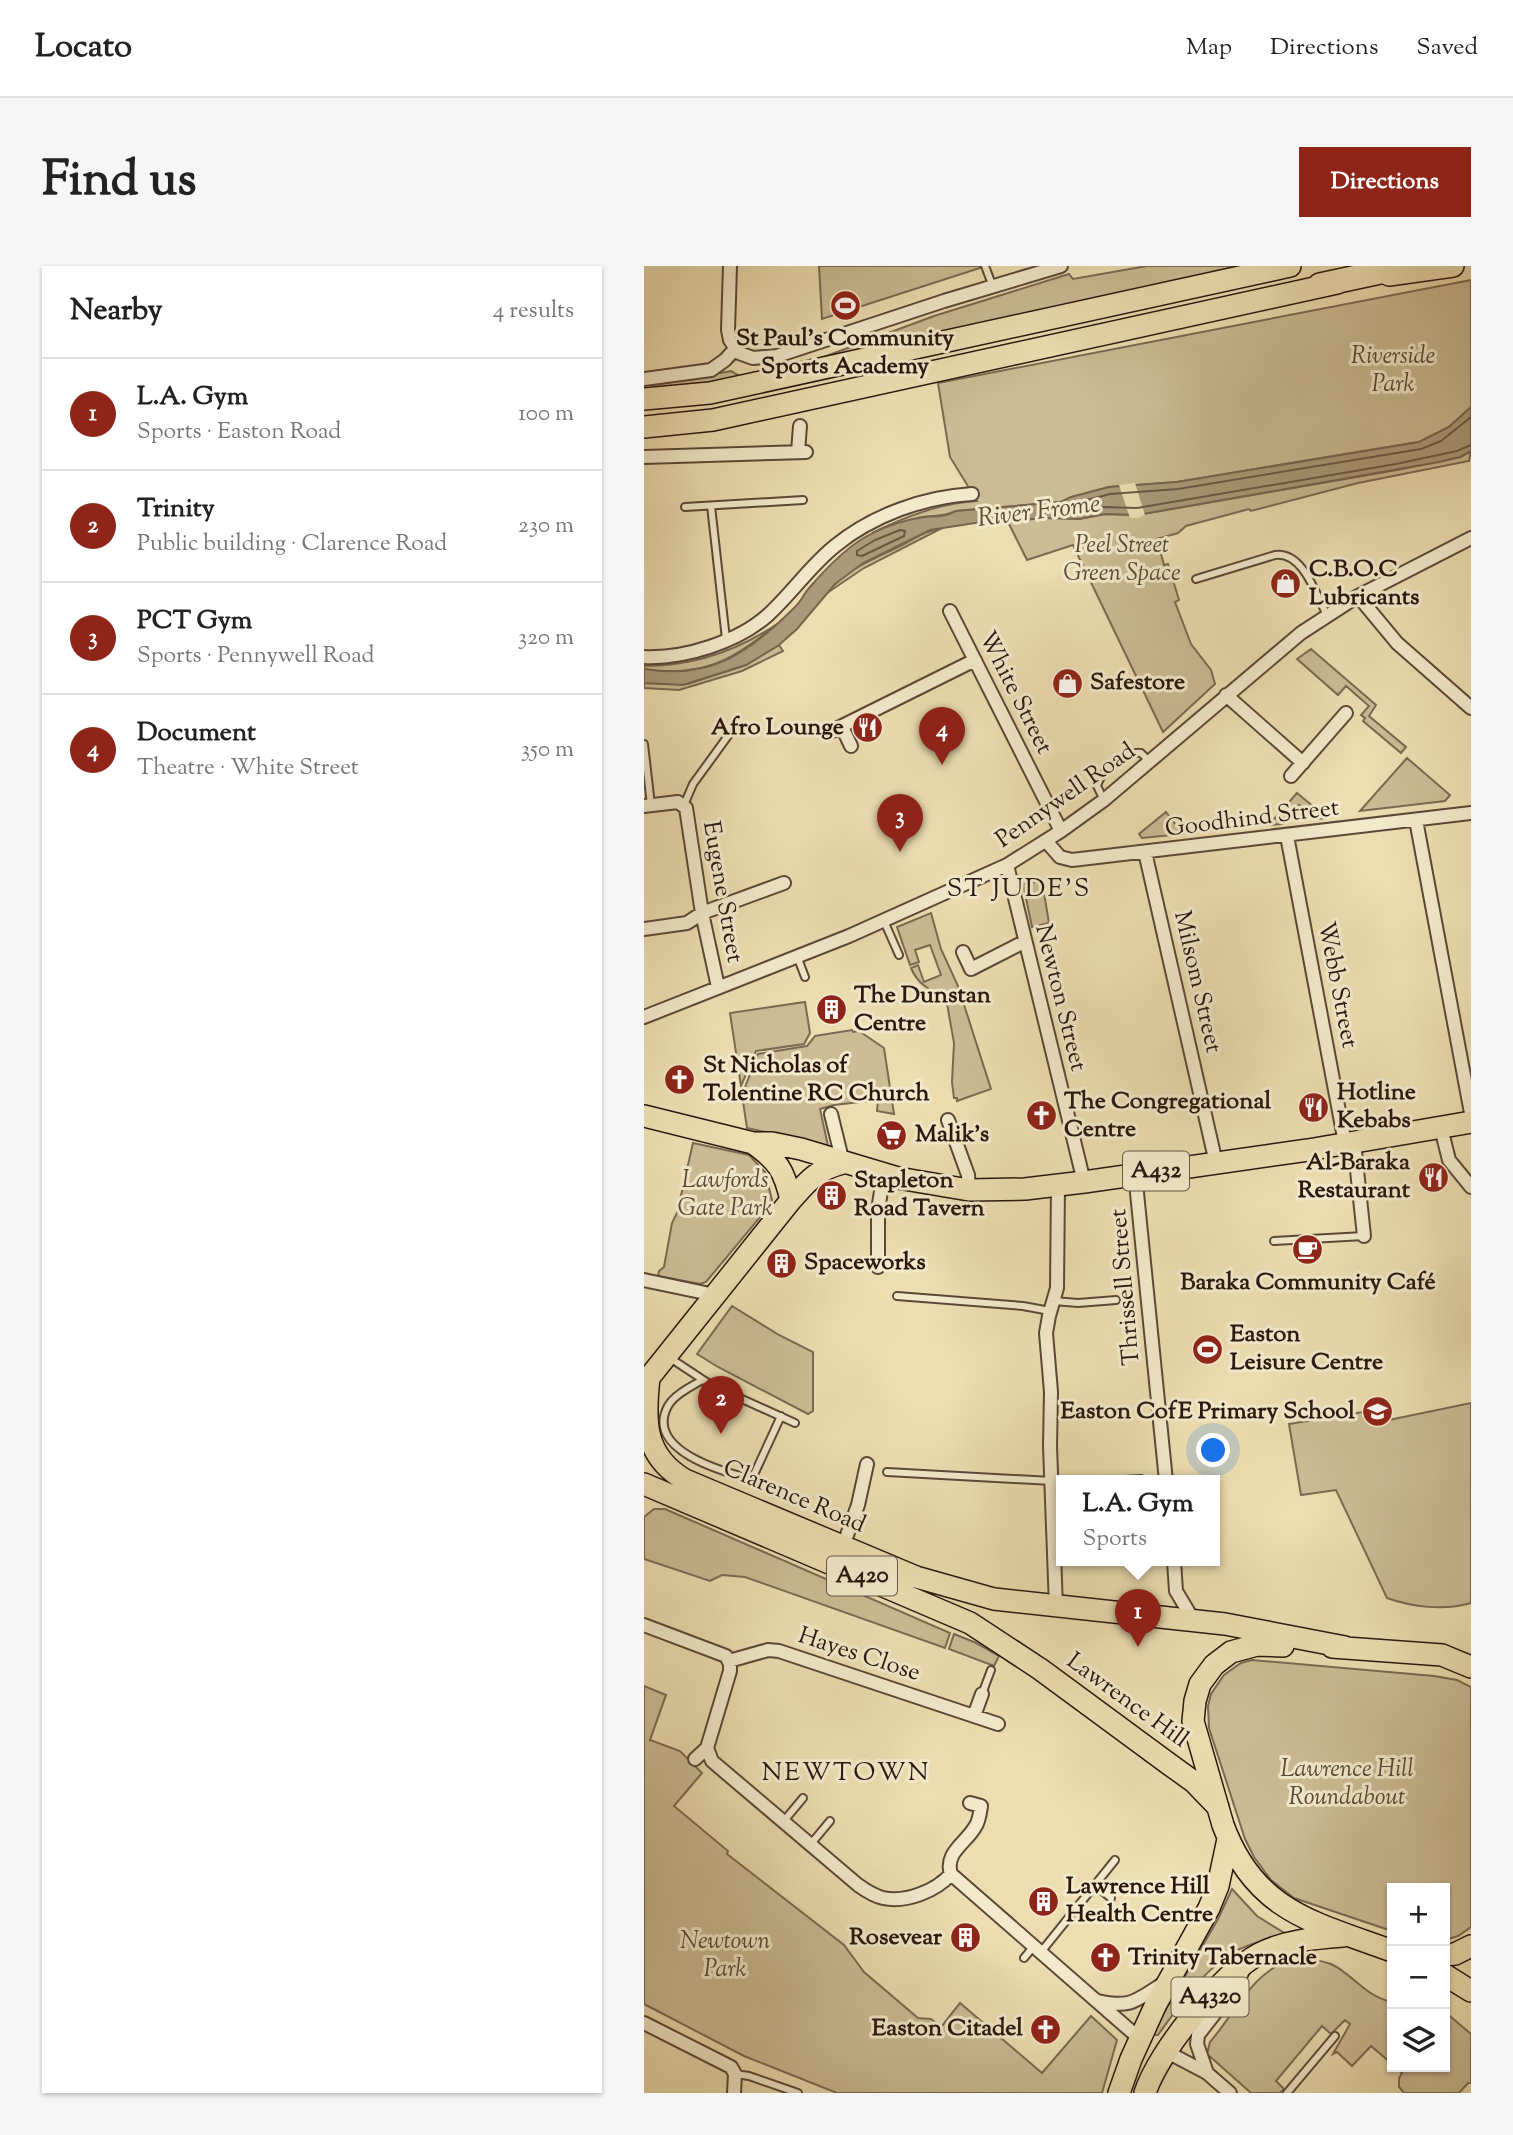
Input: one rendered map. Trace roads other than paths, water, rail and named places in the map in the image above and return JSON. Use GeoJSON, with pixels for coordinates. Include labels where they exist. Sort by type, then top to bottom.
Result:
{"type":"FeatureCollection","features":[{"type":"Feature","properties":{"kind":"highway"},"geometry":{"type":"LineString","coordinates":[[1320,285],[1408,266]]}},
{"type":"Feature","properties":{"kind":"main road"},"geometry":{"type":"LineString","coordinates":[[644,399],[710,393],[1290,266]]}},
{"type":"Feature","properties":{"kind":"main road"},"geometry":{"type":"LineString","coordinates":[[644,427],[713,420],[1320,285],[1453,266]]}},
{"type":"Feature","properties":{"kind":"main road"},"geometry":{"type":"LineString","coordinates":[[644,1116],[745,1136],[777,1163],[791,1200]]}},
{"type":"Feature","properties":{"kind":"main road","name":"A432"},"geometry":{"type":"LineString","coordinates":[[745,1136],[935,1186],[969,1191],[1084,1182],[1471,1122]]}},
{"type":"Feature","properties":{"kind":"main road"},"geometry":{"type":"LineString","coordinates":[[791,1200],[814,1174],[842,1163]]}},
{"type":"Feature","properties":{"kind":"main road","name":"A420"},"geometry":{"type":"LineString","coordinates":[[647,1381],[791,1200]]}},
{"type":"Feature","properties":{"kind":"main road","name":"Clarence Road"},"geometry":{"type":"LineString","coordinates":[[647,1381],[648,1432],[658,1457],[674,1474],[916,1577],[995,1599]]}},
{"type":"Feature","properties":{"kind":"main road","name":"Clarence Road"},"geometry":{"type":"LineString","coordinates":[[644,1483],[963,1619],[1001,1642]]}},
{"type":"Feature","properties":{"kind":"main road"},"geometry":{"type":"LineString","coordinates":[[995,1599],[988,1615],[1001,1642]]}},
{"type":"Feature","properties":{"kind":"main road","name":"A420"},"geometry":{"type":"LineString","coordinates":[[995,1599],[1225,1625],[1345,1647]]}},
{"type":"Feature","properties":{"kind":"main road","name":"Lawrence Hill"},"geometry":{"type":"LineString","coordinates":[[1001,1642],[1194,1782],[1218,1807]]}},
{"type":"Feature","properties":{"kind":"main road","name":"A420"},"geometry":{"type":"LineString","coordinates":[[1387,1949],[1290,1912],[1267,1895],[1249,1876],[1228,1839],[1218,1807],[1193,1721],[1195,1701],[1200,1685],[1214,1665],[1231,1652],[1257,1645],[1345,1647],[1442,1655],[1471,1667]]}},
{"type":"Feature","properties":{"kind":"main road"},"geometry":{"type":"LineString","coordinates":[[1442,1655],[1471,1653]]}},
{"type":"Feature","properties":{"kind":"main road","name":"A4320"},"geometry":{"type":"LineString","coordinates":[[1119,2093],[1140,2039],[1209,1908],[1218,1886],[1228,1839]]}},
{"type":"Feature","properties":{"kind":"main road","name":"A4320"},"geometry":{"type":"LineString","coordinates":[[1146,2089],[1167,2052],[1198,2009],[1249,1959],[1291,1943],[1352,1936]]}},
{"type":"Feature","properties":{"kind":"main road"},"geometry":{"type":"LineString","coordinates":[[1450,1954],[1471,1946]]}},
{"type":"Feature","properties":{"kind":"main road"},"geometry":{"type":"LineString","coordinates":[[1450,1978],[1471,1991]]}},
{"type":"Feature","properties":{"kind":"main road"},"geometry":{"type":"LineString","coordinates":[[1140,2039],[1167,2052]]}},
{"type":"Feature","properties":{"kind":"street"},"geometry":{"type":"LineString","coordinates":[[730,266],[728,330],[735,349],[754,358],[777,356],[1061,266]]}},
{"type":"Feature","properties":{"kind":"street"},"geometry":{"type":"LineString","coordinates":[[644,379],[711,370],[719,366],[735,349]]}},
{"type":"Feature","properties":{"kind":"street"},"geometry":{"type":"LineString","coordinates":[[644,457],[802,452],[800,426]]}},
{"type":"Feature","properties":{"kind":"street"},"geometry":{"type":"LineString","coordinates":[[644,657],[688,652],[726,639],[761,621],[830,550],[855,532],[889,515],[932,499],[972,494]]}},
{"type":"Feature","properties":{"kind":"street","name":"Pennywell Road"},"geometry":{"type":"LineString","coordinates":[[644,1017],[884,921],[1007,865],[1104,800],[1226,695],[1327,615],[1358,596],[1471,538]]}},
{"type":"Feature","properties":{"kind":"street"},"geometry":{"type":"LineString","coordinates":[[1358,596],[1397,643],[1471,708]]}},
{"type":"Feature","properties":{"kind":"street","name":"White Street"},"geometry":{"type":"LineString","coordinates":[[950,611],[1061,831]]}},
{"type":"Feature","properties":{"kind":"street"},"geometry":{"type":"LineString","coordinates":[[851,746],[836,729],[975,660]]}},
{"type":"Feature","properties":{"kind":"street"},"geometry":{"type":"LineString","coordinates":[[1226,695],[1303,763]]}},
{"type":"Feature","properties":{"kind":"street"},"geometry":{"type":"LineString","coordinates":[[1291,776],[1346,713]]}},
{"type":"Feature","properties":{"kind":"street"},"geometry":{"type":"LineString","coordinates":[[648,806],[678,802],[684,805]]}},
{"type":"Feature","properties":{"kind":"street","name":"Eugene Street"},"geometry":{"type":"LineString","coordinates":[[684,805],[702,913],[718,986]]}},
{"type":"Feature","properties":{"kind":"street","name":"Goodhind Street"},"geometry":{"type":"LineString","coordinates":[[1046,841],[1057,855],[1068,860],[1471,813]]}},
{"type":"Feature","properties":{"kind":"street"},"geometry":{"type":"LineString","coordinates":[[1416,820],[1471,1113]]}},
{"type":"Feature","properties":{"kind":"street","name":"Webb Street"},"geometry":{"type":"LineString","coordinates":[[1287,836],[1350,1142],[1364,1236]]}},
{"type":"Feature","properties":{"kind":"street","name":"Milsom Street"},"geometry":{"type":"LineString","coordinates":[[1146,852],[1216,1163]]}},
{"type":"Feature","properties":{"kind":"street","name":"Newton Street"},"geometry":{"type":"LineString","coordinates":[[1007,865],[1084,1182]]}},
{"type":"Feature","properties":{"kind":"street"},"geometry":{"type":"LineString","coordinates":[[644,929],[687,923],[702,913],[784,883]]}},
{"type":"Feature","properties":{"kind":"street"},"geometry":{"type":"LineString","coordinates":[[963,952],[971,969],[1024,942]]}},
{"type":"Feature","properties":{"kind":"street"},"geometry":{"type":"LineString","coordinates":[[831,1114],[842,1163]]}},
{"type":"Feature","properties":{"kind":"street"},"geometry":{"type":"LineString","coordinates":[[948,1120],[968,1175],[969,1191]]}},
{"type":"Feature","properties":{"kind":"street"},"geometry":{"type":"LineString","coordinates":[[1441,1128],[1449,1160],[1471,1187]]}},
{"type":"Feature","properties":{"kind":"street"},"geometry":{"type":"LineString","coordinates":[[878,1267],[878,1210],[884,1173]]}},
{"type":"Feature","properties":{"kind":"street","name":"Thrissell Street"},"geometry":{"type":"LineString","coordinates":[[1135,1173],[1170,1466],[1168,1475]]}},
{"type":"Feature","properties":{"kind":"street"},"geometry":{"type":"LineString","coordinates":[[1056,1607],[1055,1483],[1050,1446],[1051,1392],[1046,1333],[1058,1274],[1058,1185]]}},
{"type":"Feature","properties":{"kind":"street"},"geometry":{"type":"LineString","coordinates":[[644,1280],[715,1295]]}},
{"type":"Feature","properties":{"kind":"street"},"geometry":{"type":"LineString","coordinates":[[843,1546],[858,1505],[866,1464]]}},
{"type":"Feature","properties":{"kind":"street"},"geometry":{"type":"LineString","coordinates":[[1174,1566],[1177,1591],[1195,1622]]}},
{"type":"Feature","properties":{"kind":"street"},"geometry":{"type":"LineString","coordinates":[[644,1625],[721,1653],[729,1661],[730,1671],[707,1748],[695,1759]]}},
{"type":"Feature","properties":{"kind":"street","name":"Hayes Close"},"geometry":{"type":"LineString","coordinates":[[729,1661],[776,1650],[998,1724]]}},
{"type":"Feature","properties":{"kind":"street"},"geometry":{"type":"LineString","coordinates":[[974,1716],[982,1694]]}},
{"type":"Feature","properties":{"kind":"street"},"geometry":{"type":"LineString","coordinates":[[707,1748],[717,1766],[858,1885],[880,1897],[898,1898],[926,1892],[944,1882],[951,1874]]}},
{"type":"Feature","properties":{"kind":"street"},"geometry":{"type":"LineString","coordinates":[[970,1803],[981,1806],[976,1826],[951,1856],[951,1874],[1140,2039]]}},
{"type":"Feature","properties":{"kind":"street"},"geometry":{"type":"LineString","coordinates":[[1207,2073],[1197,2044],[1198,2035],[1233,1990],[1249,1959]]}},
{"type":"Feature","properties":{"kind":"street"},"geometry":{"type":"LineString","coordinates":[[1097,2001],[1116,2006],[1129,2004],[1170,1979]]}},
{"type":"Feature","properties":{"kind":"street"},"geometry":{"type":"LineString","coordinates":[[644,2023],[728,2065],[735,2074],[734,2093]]}},
{"type":"Feature","properties":{"kind":"street"},"geometry":{"type":"LineString","coordinates":[[1167,2052],[1207,2073],[1230,2093]]}},
{"type":"Feature","properties":{"kind":"lane"},"geometry":{"type":"LineString","coordinates":[[985,266],[993,287]]}},
{"type":"Feature","properties":{"kind":"lane"},"geometry":{"type":"LineString","coordinates":[[685,507],[803,500]]}},
{"type":"Feature","properties":{"kind":"lane"},"geometry":{"type":"LineString","coordinates":[[711,506],[726,639]]}},
{"type":"Feature","properties":{"kind":"lane"},"geometry":{"type":"LineString","coordinates":[[1196,579],[1275,555],[1286,555],[1301,568],[1327,615]]}},
{"type":"Feature","properties":{"kind":"lane"},"geometry":{"type":"LineString","coordinates":[[684,805],[693,784],[733,729]]}},
{"type":"Feature","properties":{"kind":"lane"},"geometry":{"type":"LineString","coordinates":[[644,744],[648,806]]}},
{"type":"Feature","properties":{"kind":"lane"},"geometry":{"type":"LineString","coordinates":[[1104,800],[1097,786],[1102,775],[1131,754],[1141,753],[1150,762]]}},
{"type":"Feature","properties":{"kind":"lane"},"geometry":{"type":"LineString","coordinates":[[884,921],[899,955]]}},
{"type":"Feature","properties":{"kind":"lane"},"geometry":{"type":"LineString","coordinates":[[797,956],[805,977]]}},
{"type":"Feature","properties":{"kind":"lane"},"geometry":{"type":"LineString","coordinates":[[1273,1241],[1364,1236]]}},
{"type":"Feature","properties":{"kind":"lane"},"geometry":{"type":"LineString","coordinates":[[897,1296],[1024,1306],[1116,1300]]}},
{"type":"Feature","properties":{"kind":"lane"},"geometry":{"type":"LineString","coordinates":[[667,1355],[702,1380],[795,1423]]}},
{"type":"Feature","properties":{"kind":"lane"},"geometry":{"type":"LineString","coordinates":[[702,1380],[681,1392],[668,1404],[664,1414],[663,1425],[668,1441],[682,1453],[732,1474],[752,1479],[781,1416]]}},
{"type":"Feature","properties":{"kind":"lane"},"geometry":{"type":"LineString","coordinates":[[887,1472],[1055,1483]]}},
{"type":"Feature","properties":{"kind":"lane"},"geometry":{"type":"LineString","coordinates":[[982,1694],[990,1670]]}},
{"type":"Feature","properties":{"kind":"lane"},"geometry":{"type":"LineString","coordinates":[[783,1822],[803,1798]]}},
{"type":"Feature","properties":{"kind":"lane"},"geometry":{"type":"LineString","coordinates":[[810,1845],[830,1821]]}},
{"type":"Feature","properties":{"kind":"lane"},"geometry":{"type":"LineString","coordinates":[[1024,1958],[1037,1949],[1115,1860]]}},
{"type":"Feature","properties":{"kind":"lane"},"geometry":{"type":"LineString","coordinates":[[1095,1885],[1111,1898]]}},
{"type":"Feature","properties":{"kind":"lane"},"geometry":{"type":"LineString","coordinates":[[1287,2093],[1335,2036]]}},
{"type":"Feature","properties":{"kind":"lane"},"geometry":{"type":"LineString","coordinates":[[735,2074],[799,2093]]}},
{"type":"Feature","properties":{"kind":"water","name":"River Frome"},"geometry":{"type":"Polygon","coordinates":[[[1471,407],[1471,451],[1439,462],[1137,515],[1105,514],[1079,519],[1043,518],[975,523],[930,530],[863,563],[835,584],[797,629],[779,645],[746,665],[683,685],[644,683],[644,669],[689,670],[727,660],[744,650],[796,606],[815,581],[856,543],[872,533],[898,523],[956,511],[1061,502],[1109,487],[1177,482],[1419,442],[1449,427],[1471,407]]]}},
{"type":"Feature","properties":{"kind":"place","name":"St Paul's Community Sports Academy"},"geometry":{"type":"Point","coordinates":[845,305]}},
{"type":"Feature","properties":{"kind":"place","name":"C.B.O.C Lubricants"},"geometry":{"type":"Point","coordinates":[1286,584]}},
{"type":"Feature","properties":{"kind":"place","name":"Safestore"},"geometry":{"type":"Point","coordinates":[1067,683]}},
{"type":"Feature","properties":{"kind":"place","name":"Afro Lounge"},"geometry":{"type":"Point","coordinates":[867,728]}},
{"type":"Feature","properties":{"kind":"place","name":"Document"},"geometry":{"type":"Point","coordinates":[942,765]}},
{"type":"Feature","properties":{"kind":"place","name":"PCT Gym"},"geometry":{"type":"Point","coordinates":[900,852]}},
{"type":"Feature","properties":{"kind":"place","name":"The Dunstan Centre"},"geometry":{"type":"Point","coordinates":[831,1010]}},
{"type":"Feature","properties":{"kind":"place","name":"St Nicholas of Tolentine RC Church"},"geometry":{"type":"Point","coordinates":[680,1080]}},
{"type":"Feature","properties":{"kind":"place","name":"Hotline Kebabs"},"geometry":{"type":"Point","coordinates":[1314,1107]}},
{"type":"Feature","properties":{"kind":"place","name":"The Congregational Centre"},"geometry":{"type":"Point","coordinates":[1041,1116]}},
{"type":"Feature","properties":{"kind":"place","name":"Malik's"},"geometry":{"type":"Point","coordinates":[892,1135]}},
{"type":"Feature","properties":{"kind":"place","name":"Al-Baraka Restaurant"},"geometry":{"type":"Point","coordinates":[1433,1177]}},
{"type":"Feature","properties":{"kind":"place","name":"Stapleton Road Tavern"},"geometry":{"type":"Point","coordinates":[831,1195]}},
{"type":"Feature","properties":{"kind":"place","name":"Baraka Community Café"},"geometry":{"type":"Point","coordinates":[1308,1249]}},
{"type":"Feature","properties":{"kind":"place","name":"Spaceworks"},"geometry":{"type":"Point","coordinates":[781,1263]}},
{"type":"Feature","properties":{"kind":"place","name":"Easton Leisure Centre"},"geometry":{"type":"Point","coordinates":[1207,1349]}},
{"type":"Feature","properties":{"kind":"place","name":"Easton CofE Primary School"},"geometry":{"type":"Point","coordinates":[1378,1412]}},
{"type":"Feature","properties":{"kind":"place","name":"Trinity"},"geometry":{"type":"Point","coordinates":[721,1434]}},
{"type":"Feature","properties":{"kind":"place","name":"L.A. Gym"},"geometry":{"type":"Point","coordinates":[1138,1647]}},
{"type":"Feature","properties":{"kind":"place","name":"Lawrence Hill Health Centre"},"geometry":{"type":"Point","coordinates":[1043,1901]}},
{"type":"Feature","properties":{"kind":"place","name":"Rosevear"},"geometry":{"type":"Point","coordinates":[965,1938]}},
{"type":"Feature","properties":{"kind":"place","name":"Trinity Tabernacle"},"geometry":{"type":"Point","coordinates":[1105,1958]}},
{"type":"Feature","properties":{"kind":"place","name":"Easton Citadel"},"geometry":{"type":"Point","coordinates":[1046,2029]}},
{"type":"Feature","properties":{"kind":"district","name":"ST JUDE'S"},"geometry":{"type":"Point","coordinates":[1019,889]}},
{"type":"Feature","properties":{"kind":"district","name":"NEWTOWN"},"geometry":{"type":"Point","coordinates":[846,1773]}},
{"type":"Feature","properties":{"kind":"park label","name":"Riverside Park"},"geometry":{"type":"Point","coordinates":[1393,371]}},
{"type":"Feature","properties":{"kind":"park label","name":"Peel Street Green Space"},"geometry":{"type":"Point","coordinates":[1122,560]}},
{"type":"Feature","properties":{"kind":"park label","name":"Lawfords Gate Park"},"geometry":{"type":"Point","coordinates":[725,1195]}},
{"type":"Feature","properties":{"kind":"park label","name":"Lawrence Hill Roundabout"},"geometry":{"type":"Point","coordinates":[1347,1784]}},
{"type":"Feature","properties":{"kind":"park label","name":"Newtown Park"},"geometry":{"type":"Point","coordinates":[725,1956]}}]}
